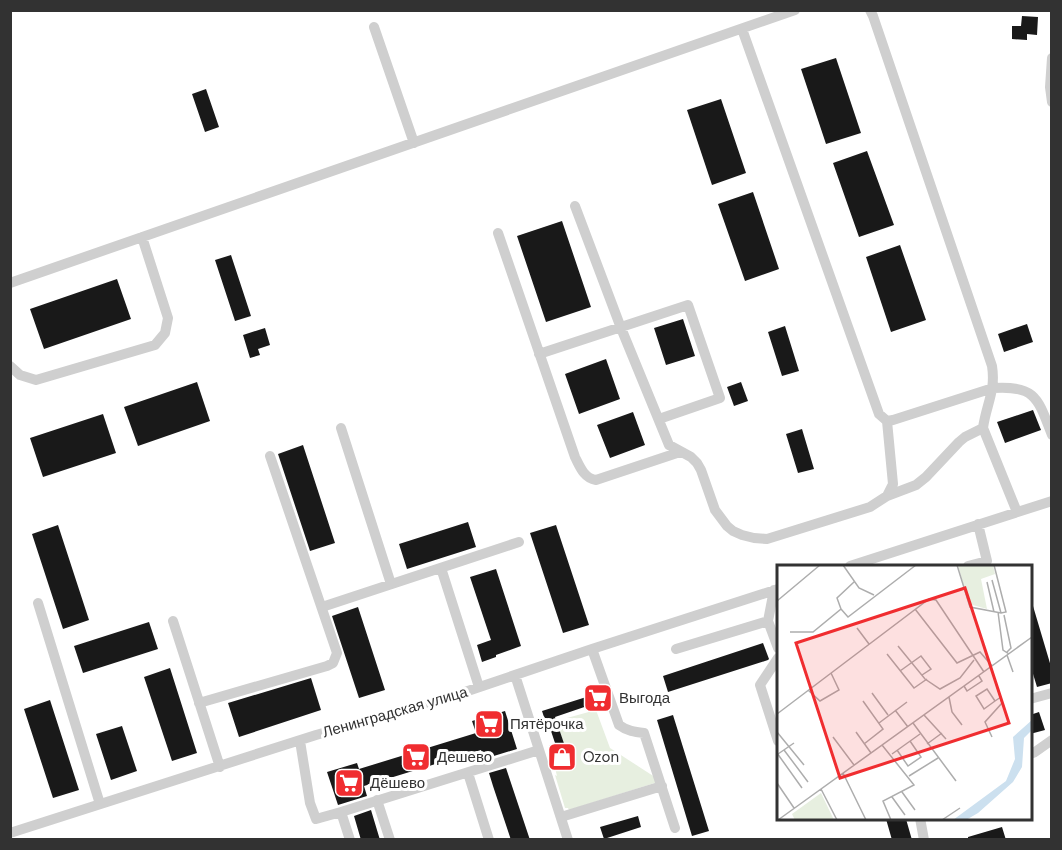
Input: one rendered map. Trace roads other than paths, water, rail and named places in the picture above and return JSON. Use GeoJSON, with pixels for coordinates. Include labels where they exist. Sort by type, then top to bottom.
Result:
{"type":"FeatureCollection","features":[{"type":"Feature","properties":{"kind":"street"},"geometry":{"type":"LineString","coordinates":[[10,283],[795,10]]}},
{"type":"Feature","properties":{"kind":"street"},"geometry":{"type":"LineString","coordinates":[[870,10],[992,366],[993,388],[983,428],[1017,512]]}},
{"type":"Feature","properties":{"kind":"street"},"geometry":{"type":"LineString","coordinates":[[374,27],[414,143]]}},
{"type":"Feature","properties":{"kind":"street"},"geometry":{"type":"LineString","coordinates":[[742,29],[879,414],[887,421],[893,484],[887,496]]}},
{"type":"Feature","properties":{"kind":"street"},"geometry":{"type":"LineString","coordinates":[[1052,58],[1050,87],[1052,102]]}},
{"type":"Feature","properties":{"kind":"street"},"geometry":{"type":"LineString","coordinates":[[575,206],[621,328],[669,445],[691,457],[697,463],[715,510],[733,531],[754,538],[767,538],[870,507],[887,496],[916,484],[926,477],[959,442],[983,428]]}},
{"type":"Feature","properties":{"kind":"street"},"geometry":{"type":"LineString","coordinates":[[498,233],[581,469],[591,479],[596,480],[680,452]]}},
{"type":"Feature","properties":{"kind":"street"},"geometry":{"type":"LineString","coordinates":[[10,366],[20,375],[36,380],[155,345],[165,333],[168,318],[142,237]]}},
{"type":"Feature","properties":{"kind":"street"},"geometry":{"type":"LineString","coordinates":[[540,354],[688,305],[720,398],[659,419]]}},
{"type":"Feature","properties":{"kind":"street"},"geometry":{"type":"LineString","coordinates":[[887,421],[993,388],[1008,387],[1031,394],[1036,398],[1052,435]]}},
{"type":"Feature","properties":{"kind":"street"},"geometry":{"type":"LineString","coordinates":[[341,428],[391,584]]}},
{"type":"Feature","properties":{"kind":"street"},"geometry":{"type":"LineString","coordinates":[[199,702],[333,663],[337,652],[270,456]]}},
{"type":"Feature","properties":{"kind":"street"},"geometry":{"type":"LineString","coordinates":[[876,563],[978,524],[1052,501]]}},
{"type":"Feature","properties":{"kind":"street"},"geometry":{"type":"LineString","coordinates":[[974,565],[987,561],[978,524]]}},
{"type":"Feature","properties":{"kind":"street"},"geometry":{"type":"LineString","coordinates":[[322,607],[519,542]]}},
{"type":"Feature","properties":{"kind":"street"},"geometry":{"type":"LineString","coordinates":[[441,568],[479,687]]}},
{"type":"Feature","properties":{"kind":"street"},"geometry":{"type":"LineString","coordinates":[[776,590],[768,621],[777,645]]}},
{"type":"Feature","properties":{"kind":"street","name":"Ленинградская улица"},"geometry":{"type":"LineString","coordinates":[[10,833],[24,834],[100,804],[479,687],[776,590]]}},
{"type":"Feature","properties":{"kind":"street"},"geometry":{"type":"LineString","coordinates":[[38,603],[100,804]]}},
{"type":"Feature","properties":{"kind":"street"},"geometry":{"type":"LineString","coordinates":[[173,621],[220,767]]}},
{"type":"Feature","properties":{"kind":"street"},"geometry":{"type":"LineString","coordinates":[[676,649],[768,621]]}},
{"type":"Feature","properties":{"kind":"street"},"geometry":{"type":"LineString","coordinates":[[592,649],[619,725],[623,729],[644,733],[675,828]]}},
{"type":"Feature","properties":{"kind":"street"},"geometry":{"type":"LineString","coordinates":[[777,660],[760,685],[777,738]]}},
{"type":"Feature","properties":{"kind":"street"},"geometry":{"type":"LineString","coordinates":[[515,675],[568,840]]}},
{"type":"Feature","properties":{"kind":"street"},"geometry":{"type":"LineString","coordinates":[[1032,698],[1052,693]]}},
{"type":"Feature","properties":{"kind":"street"},"geometry":{"type":"LineString","coordinates":[[1032,753],[1052,740]]}},
{"type":"Feature","properties":{"kind":"street"},"geometry":{"type":"LineString","coordinates":[[300,741],[310,803],[316,819],[539,750]]}},
{"type":"Feature","properties":{"kind":"street"},"geometry":{"type":"LineString","coordinates":[[468,773],[489,840]]}},
{"type":"Feature","properties":{"kind":"street"},"geometry":{"type":"LineString","coordinates":[[561,817],[662,786]]}},
{"type":"Feature","properties":{"kind":"street"},"geometry":{"type":"LineString","coordinates":[[377,800],[390,840]]}},
{"type":"Feature","properties":{"kind":"street"},"geometry":{"type":"LineString","coordinates":[[341,812],[350,840]]}},
{"type":"Feature","properties":{"kind":"street"},"geometry":{"type":"LineString","coordinates":[[920,820],[924,840]]}},
{"type":"Feature","properties":{"kind":"place","name":"Выгода"},"geometry":{"type":"Point","coordinates":[598,698]}},
{"type":"Feature","properties":{"kind":"place","name":"Пятёрочка"},"geometry":{"type":"Point","coordinates":[489,724]}},
{"type":"Feature","properties":{"kind":"place","name":"Дешево"},"geometry":{"type":"Point","coordinates":[416,757]}},
{"type":"Feature","properties":{"kind":"place","name":"Ozon"},"geometry":{"type":"Point","coordinates":[562,757]}},
{"type":"Feature","properties":{"kind":"place","name":"Дёшево"},"geometry":{"type":"Point","coordinates":[349,783]}}]}
